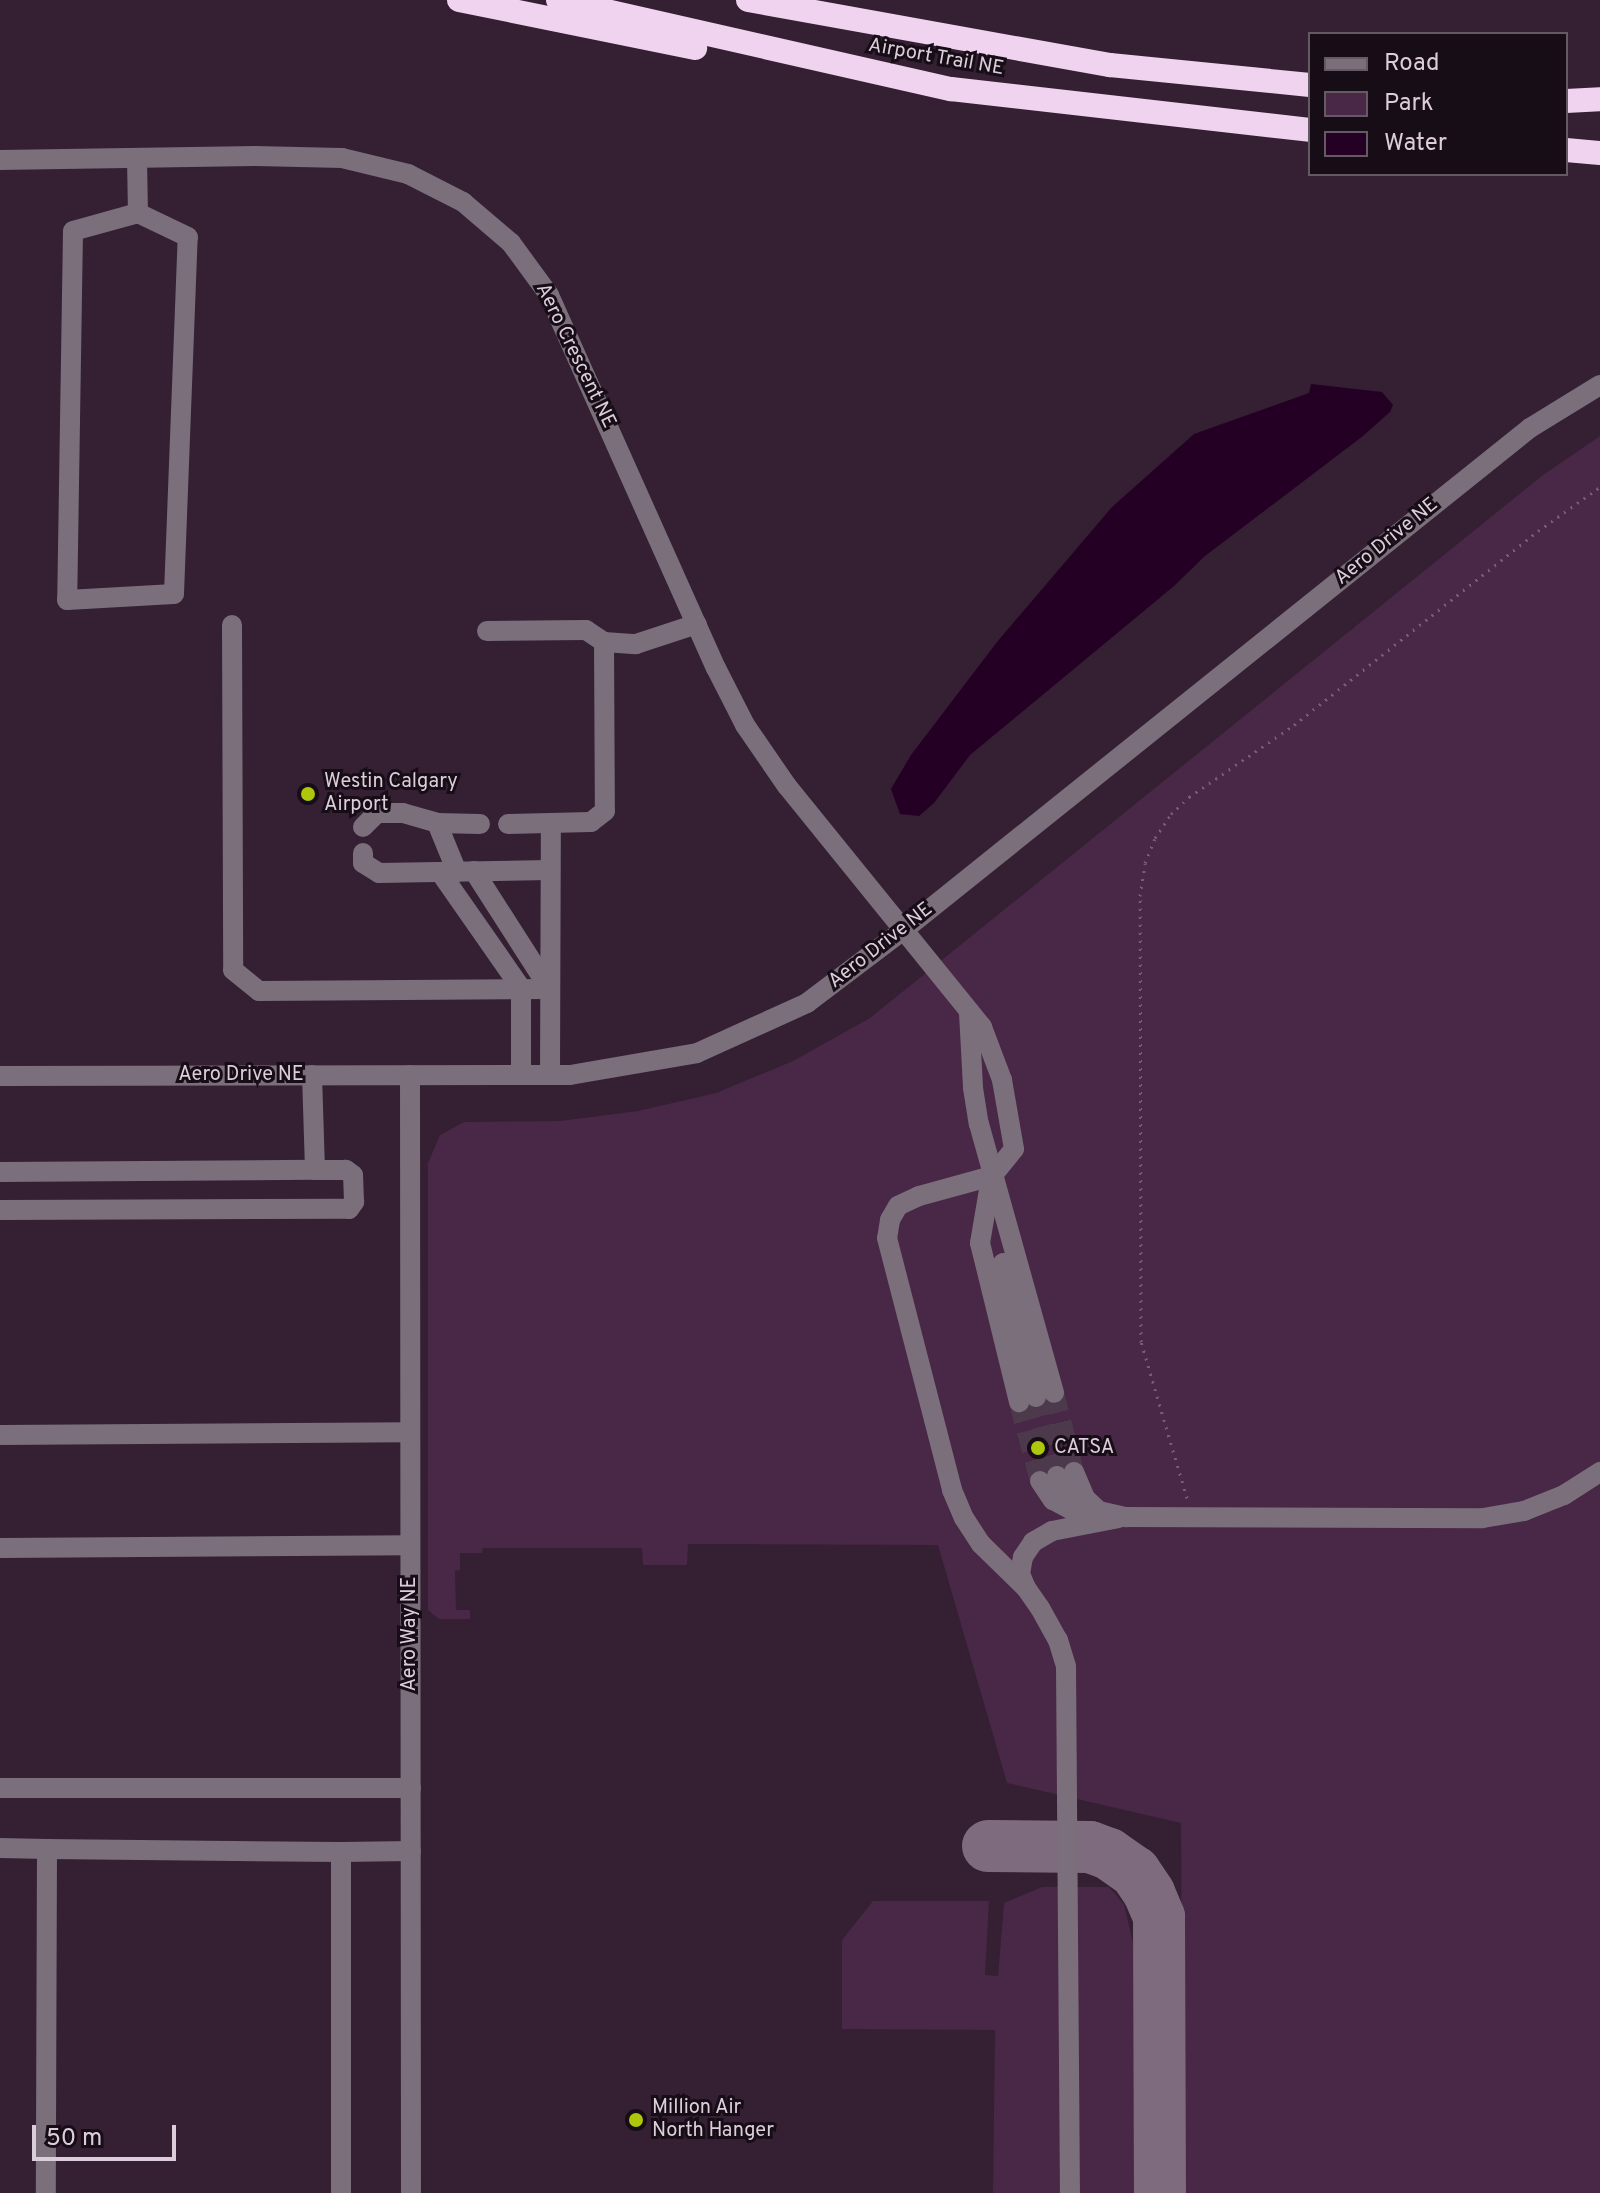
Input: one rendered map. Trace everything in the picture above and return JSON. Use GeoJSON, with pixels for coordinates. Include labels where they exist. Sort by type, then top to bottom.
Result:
{"type":"FeatureCollection","features":[{"type":"Feature","properties":{"kind":"highway"},"geometry":{"type":"LineString","coordinates":[[459,0],[688,47],[951,89]]}},
{"type":"Feature","properties":{"kind":"highway","name":"Airport Trail NE"},"geometry":{"type":"LineString","coordinates":[[558,0],[951,89],[1308,130]]}},
{"type":"Feature","properties":{"kind":"highway","name":"Airport Trail NE"},"geometry":{"type":"LineString","coordinates":[[748,0],[1110,65],[1308,85]]}},
{"type":"Feature","properties":{"kind":"highway"},"geometry":{"type":"LineString","coordinates":[[820,0],[1110,65]]}},
{"type":"Feature","properties":{"kind":"highway"},"geometry":{"type":"LineString","coordinates":[[1568,101],[1600,100]]}},
{"type":"Feature","properties":{"kind":"highway"},"geometry":{"type":"LineString","coordinates":[[1568,142],[1600,142]]}},
{"type":"Feature","properties":{"kind":"highway"},"geometry":{"type":"LineString","coordinates":[[1568,150],[1600,153]]}},
{"type":"Feature","properties":{"kind":"street"},"geometry":{"type":"LineString","coordinates":[[137,158],[138,213]]}},
{"type":"Feature","properties":{"kind":"street","name":"Aero Crescent NE"},"geometry":{"type":"LineString","coordinates":[[0,160],[342,158],[408,174],[463,202],[511,243],[549,295],[745,725],[787,786],[965,1002],[982,1027],[992,1052],[1014,1134],[1014,1149],[992,1176]]}},
{"type":"Feature","properties":{"kind":"street"},"geometry":{"type":"LineString","coordinates":[[138,213],[188,237],[174,594],[67,600],[73,231],[138,213]]}},
{"type":"Feature","properties":{"kind":"street","name":"Aero Drive NE"},"geometry":{"type":"LineString","coordinates":[[0,1076],[570,1075],[697,1053],[807,1003],[905,929],[1530,428],[1600,385]]}},
{"type":"Feature","properties":{"kind":"street"},"geometry":{"type":"LineString","coordinates":[[487,631],[586,630],[604,642],[636,644],[697,624]]}},
{"type":"Feature","properties":{"kind":"street"},"geometry":{"type":"LineString","coordinates":[[232,625],[233,970],[259,991],[549,989]]}},
{"type":"Feature","properties":{"kind":"street"},"geometry":{"type":"LineString","coordinates":[[508,824],[591,822],[605,811],[604,642]]}},
{"type":"Feature","properties":{"kind":"street"},"geometry":{"type":"LineString","coordinates":[[363,827],[377,813],[403,813],[437,823],[480,824]]}},
{"type":"Feature","properties":{"kind":"street"},"geometry":{"type":"LineString","coordinates":[[437,823],[457,872],[521,988],[521,1075]]}},
{"type":"Feature","properties":{"kind":"street"},"geometry":{"type":"LineString","coordinates":[[550,1075],[551,824]]}},
{"type":"Feature","properties":{"kind":"street"},"geometry":{"type":"LineString","coordinates":[[363,853],[363,863],[379,873],[550,870]]}},
{"type":"Feature","properties":{"kind":"street"},"geometry":{"type":"LineString","coordinates":[[457,872],[549,989]]}},
{"type":"Feature","properties":{"kind":"street"},"geometry":{"type":"LineString","coordinates":[[965,1002],[971,1021],[973,1088],[992,1176],[1036,1397],[980,1243],[992,1176]]}},
{"type":"Feature","properties":{"kind":"street"},"geometry":{"type":"LineString","coordinates":[[312,1075],[315,1170]]}},
{"type":"Feature","properties":{"kind":"street","name":"Aero Way NE"},"geometry":{"type":"LineString","coordinates":[[410,1075],[411,2193]]}},
{"type":"Feature","properties":{"kind":"street"},"geometry":{"type":"LineString","coordinates":[[0,1172],[346,1170],[353,1175],[354,1202],[349,1209],[0,1210]]}},
{"type":"Feature","properties":{"kind":"street"},"geometry":{"type":"LineString","coordinates":[[992,1176],[919,1196],[898,1206],[890,1220],[887,1238],[952,1490],[981,1544],[1026,1588]]}},
{"type":"Feature","properties":{"kind":"street"},"geometry":{"type":"LineString","coordinates":[[0,1435],[410,1432]]}},
{"type":"Feature","properties":{"kind":"street"},"geometry":{"type":"LineString","coordinates":[[981,1544],[996,1553],[1006,1553],[1052,1531],[1126,1517],[1483,1518],[1524,1511],[1564,1495],[1600,1472]]}},
{"type":"Feature","properties":{"kind":"street"},"geometry":{"type":"LineString","coordinates":[[1097,1510],[1057,1476],[1053,1500],[1072,1510],[1097,1510],[1126,1517]]}},
{"type":"Feature","properties":{"kind":"street"},"geometry":{"type":"LineString","coordinates":[[1033,1542],[1023,1557],[1020,1574],[1058,1640],[1066,1666],[1070,2193]]}},
{"type":"Feature","properties":{"kind":"street"},"geometry":{"type":"LineString","coordinates":[[0,1548],[410,1545]]}},
{"type":"Feature","properties":{"kind":"street"},"geometry":{"type":"LineString","coordinates":[[0,1788],[411,1788]]}},
{"type":"Feature","properties":{"kind":"street"},"geometry":{"type":"LineString","coordinates":[[0,1848],[411,1851]]}},
{"type":"Feature","properties":{"kind":"street"},"geometry":{"type":"LineString","coordinates":[[46,2193],[47,1849]]}},
{"type":"Feature","properties":{"kind":"street"},"geometry":{"type":"LineString","coordinates":[[341,1852],[341,2193]]}},
{"type":"Feature","properties":{"kind":"path"},"geometry":{"type":"LineString","coordinates":[[1193,1517],[1141,1342],[1140,896],[1145,863],[1155,838],[1171,814],[1189,797],[1294,725],[1538,531],[1600,487]]}},
{"type":"Feature","properties":{"kind":"green space"},"geometry":{"type":"Polygon","coordinates":[[[1600,436],[1600,2193],[1182,2193],[1181,1823],[1007,1783],[938,1545],[688,1544],[687,1565],[643,1565],[642,1548],[483,1548],[482,1553],[460,1553],[460,1570],[455,1571],[456,1610],[470,1610],[470,1619],[439,1619],[428,1610],[428,1163],[440,1135],[464,1122],[560,1121],[638,1111],[716,1093],[793,1061],[870,1018],[1543,475],[1600,436]]]}},
{"type":"Feature","properties":{"kind":"green space"},"geometry":{"type":"Polygon","coordinates":[[[1042,1887],[1109,1887],[1124,1904],[1138,1964],[1139,2193],[993,2193],[995,2030],[842,2029],[842,1940],[873,1901],[989,1901],[985,1975],[998,1976],[1004,1903],[1042,1887]]]}},
{"type":"Feature","properties":{"kind":"water"},"geometry":{"type":"Polygon","coordinates":[[[1311,384],[1382,392],[1393,405],[1390,412],[1363,436],[1205,556],[1174,586],[970,755],[934,803],[919,816],[900,814],[891,789],[911,755],[997,642],[1112,507],[1194,434],[1309,393],[1311,384]]]}},
{"type":"Feature","properties":{"kind":"taxiway"},"geometry":{"type":"LineString","coordinates":[[988,1846],[1090,1847],[1109,1854],[1135,1872],[1149,1893],[1159,1917],[1160,2193]]}},
{"type":"Feature","properties":{"kind":"tunnel"},"geometry":{"type":"LineString","coordinates":[[1054,1393],[1074,1472]]}},
{"type":"Feature","properties":{"kind":"tunnel"},"geometry":{"type":"LineString","coordinates":[[1036,1397],[1057,1476]]}},
{"type":"Feature","properties":{"kind":"tunnel"},"geometry":{"type":"LineString","coordinates":[[1019,1402],[1040,1481]]}},
{"type":"Feature","properties":{"kind":"place","name":"Westin Calgary Airport"},"geometry":{"type":"Point","coordinates":[308,794]}},
{"type":"Feature","properties":{"kind":"place","name":"CATSA"},"geometry":{"type":"Point","coordinates":[1038,1448]}},
{"type":"Feature","properties":{"kind":"place","name":"Million Air North Hanger"},"geometry":{"type":"Point","coordinates":[636,2120]}}]}
